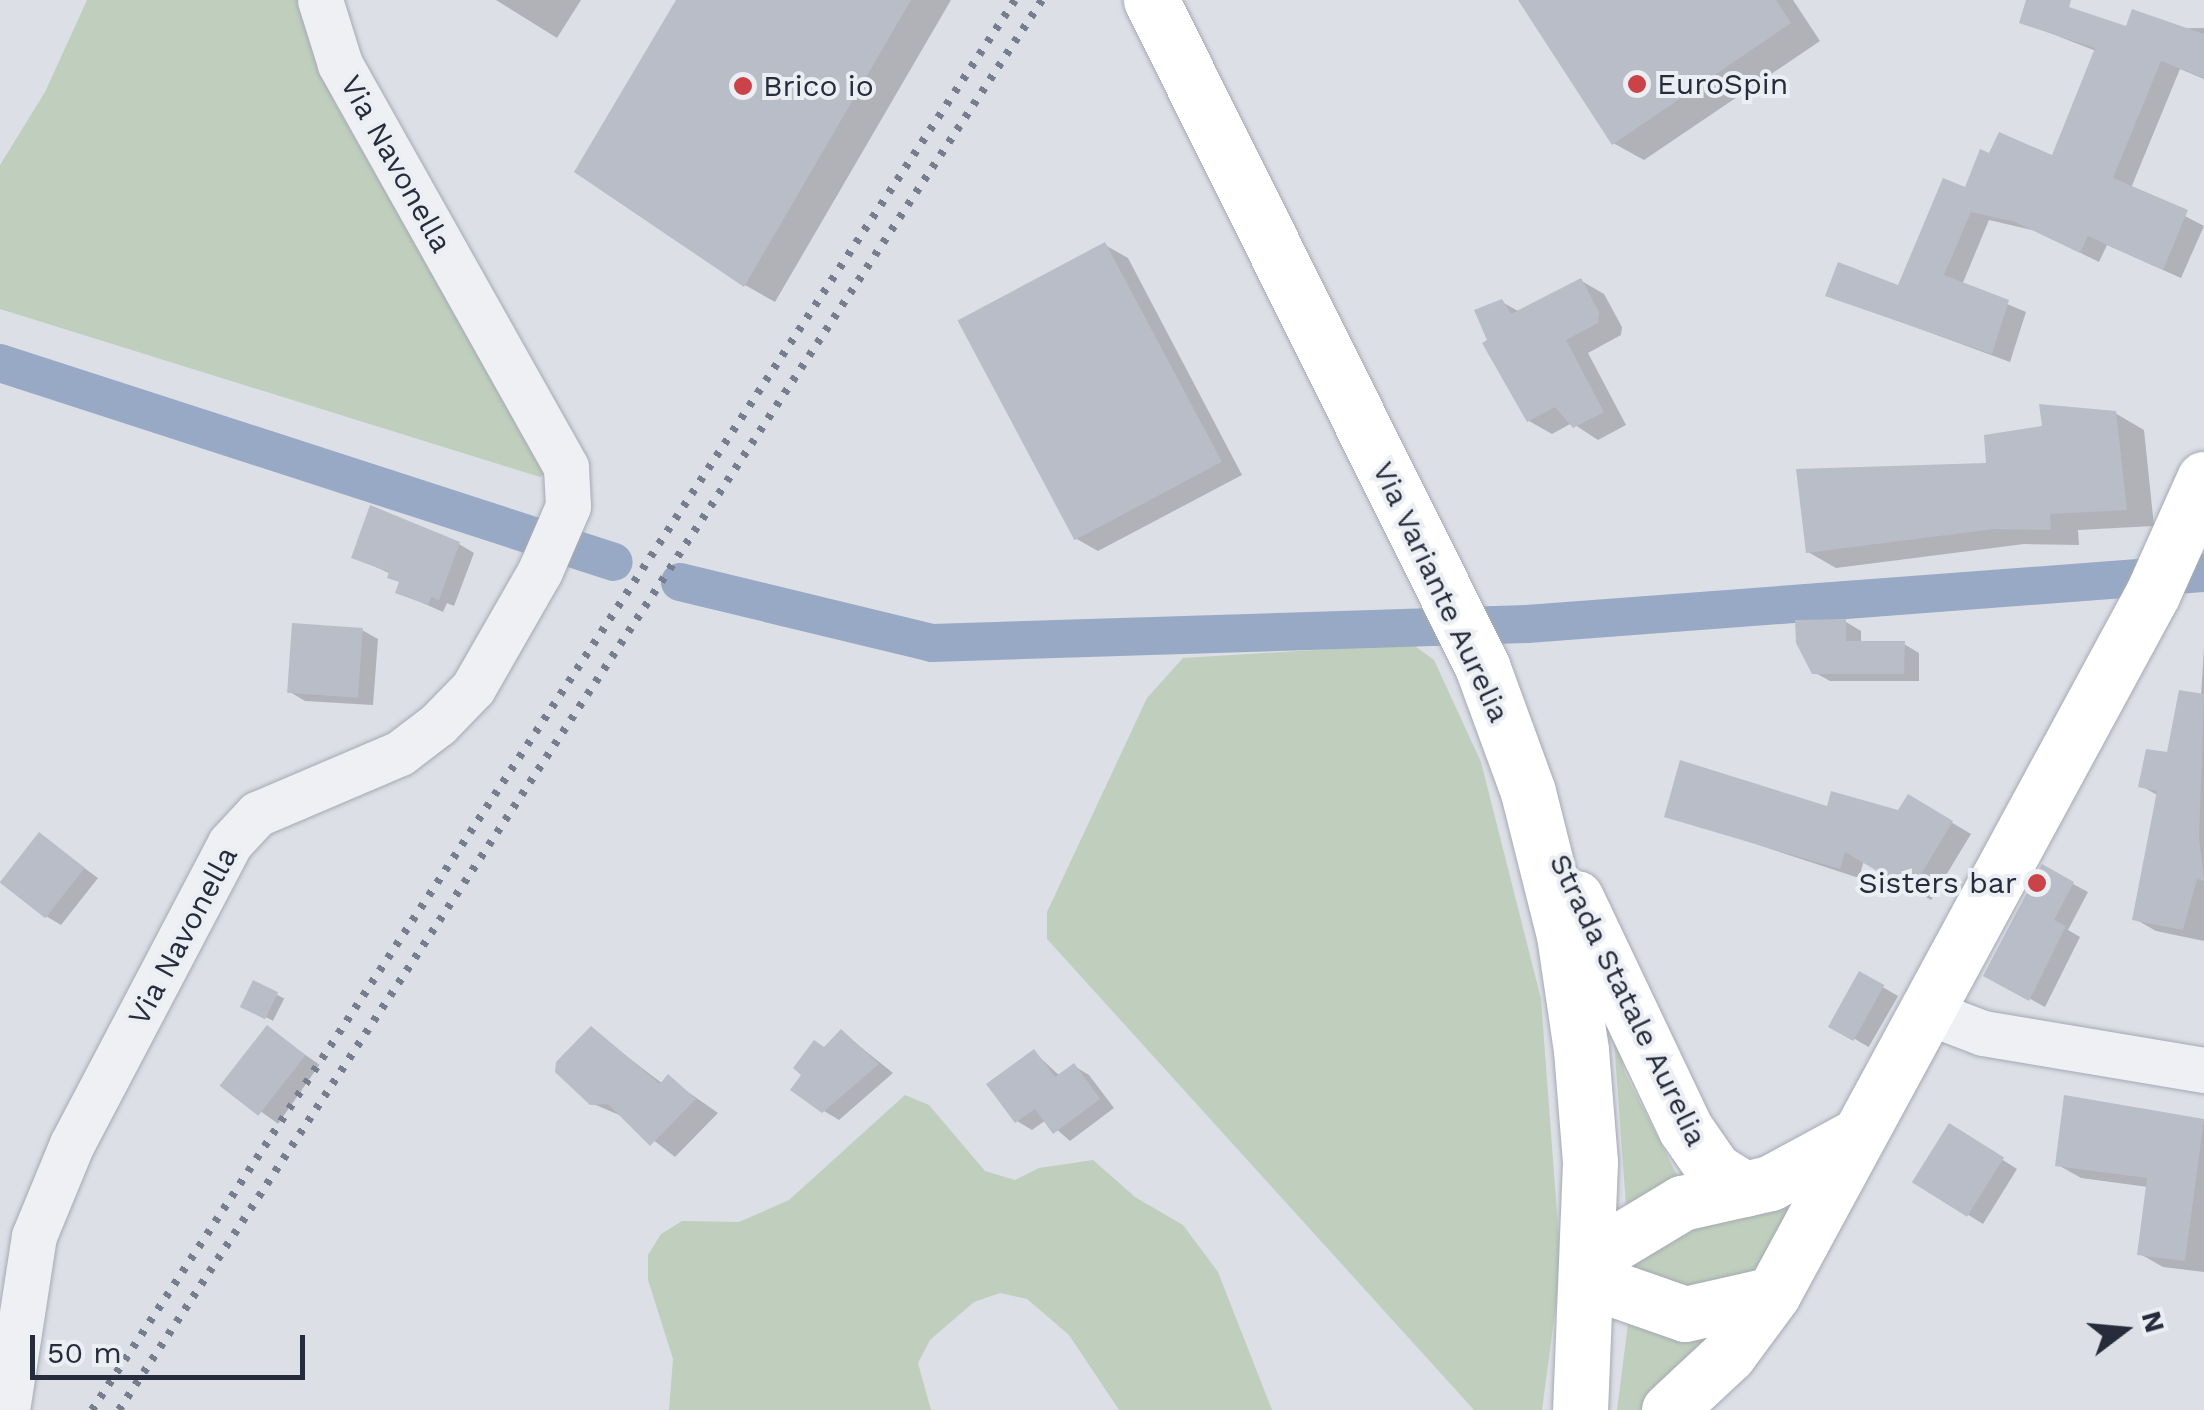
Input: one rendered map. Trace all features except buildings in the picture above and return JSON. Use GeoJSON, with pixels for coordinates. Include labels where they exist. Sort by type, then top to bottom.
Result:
{"type":"FeatureCollection","features":[{"type":"Feature","properties":{"kind":"main road","name":"Via Variante Aurelia"},"geometry":{"type":"LineString","coordinates":[[1151,0],[1482,666],[1529,796],[1564,934],[1581,1050],[1590,1162],[1580,1408]]}},
{"type":"Feature","properties":{"kind":"main road"},"geometry":{"type":"LineString","coordinates":[[1669,1410],[1728,1355],[1773,1294],[1853,1138],[2162,575],[2204,479]]}},
{"type":"Feature","properties":{"kind":"main road","name":"Strada Statale Aurelia"},"geometry":{"type":"LineString","coordinates":[[1529,796],[1686,1128],[1714,1170],[1745,1189]]}},
{"type":"Feature","properties":{"kind":"main road"},"geometry":{"type":"LineString","coordinates":[[1773,1294],[1684,1314],[1588,1270],[1682,1203],[1803,1171],[1853,1138]]}},
{"type":"Feature","properties":{"kind":"street","name":"Via Navonella"},"geometry":{"type":"LineString","coordinates":[[8,1410],[34,1236],[72,1144],[230,843],[256,814],[400,753],[438,724],[473,688],[540,571],[568,506],[566,466],[340,64],[320,0]]}},
{"type":"Feature","properties":{"kind":"street"},"geometry":{"type":"LineString","coordinates":[[1923,1010],[1983,1033],[2204,1070]]}},
{"type":"Feature","properties":{"kind":"green space"},"geometry":{"type":"Polygon","coordinates":[[[87,0],[299,0],[335,103],[547,473],[540,477],[0,309],[0,165],[45,92],[87,0]]]}},
{"type":"Feature","properties":{"kind":"green space"},"geometry":{"type":"Polygon","coordinates":[[[1412,644],[1434,660],[1481,762],[1541,999],[1561,1267],[1542,1410],[1474,1410],[1047,939],[1047,912],[1147,698],[1183,658],[1412,644]]]}},
{"type":"Feature","properties":{"kind":"green space"},"geometry":{"type":"Polygon","coordinates":[[[1613,1026],[1625,1073],[1677,1175],[1676,1185],[1626,1206],[1613,1026]]]}},
{"type":"Feature","properties":{"kind":"green space"},"geometry":{"type":"Polygon","coordinates":[[[905,1095],[929,1105],[985,1171],[1015,1180],[1039,1168],[1093,1160],[1135,1197],[1183,1225],[1218,1272],[1272,1410],[1119,1410],[1069,1335],[1027,1299],[1000,1293],[974,1302],[930,1340],[918,1363],[931,1410],[669,1410],[673,1359],[648,1280],[648,1255],[661,1234],[682,1221],[739,1222],[789,1200],[905,1095]]]}},
{"type":"Feature","properties":{"kind":"green space"},"geometry":{"type":"Polygon","coordinates":[[[1774,1208],[1799,1208],[1774,1255],[1737,1283],[1706,1295],[1633,1274],[1625,1260],[1639,1240],[1774,1208]]]}},
{"type":"Feature","properties":{"kind":"green space"},"geometry":{"type":"Polygon","coordinates":[[[1629,1316],[1726,1332],[1641,1410],[1617,1410],[1629,1316]]]}},
{"type":"Feature","properties":{"kind":"waterway"},"geometry":{"type":"LineString","coordinates":[[0,363],[614,562]]}},
{"type":"Feature","properties":{"kind":"waterway"},"geometry":{"type":"LineString","coordinates":[[680,582],[932,643],[1527,624],[2204,573]]}},
{"type":"Feature","properties":{"kind":"railway"},"geometry":{"type":"LineString","coordinates":[[92,1410],[1015,0]]}},
{"type":"Feature","properties":{"kind":"railway"},"geometry":{"type":"LineString","coordinates":[[119,1410],[1042,0]]}},
{"type":"Feature","properties":{"kind":"place","name":"EuroSpin"},"geometry":{"type":"Point","coordinates":[1637,84]}},
{"type":"Feature","properties":{"kind":"place","name":"Brico io"},"geometry":{"type":"Point","coordinates":[743,86]}},
{"type":"Feature","properties":{"kind":"place","name":"Sisters bar"},"geometry":{"type":"Point","coordinates":[2037,883]}}]}
